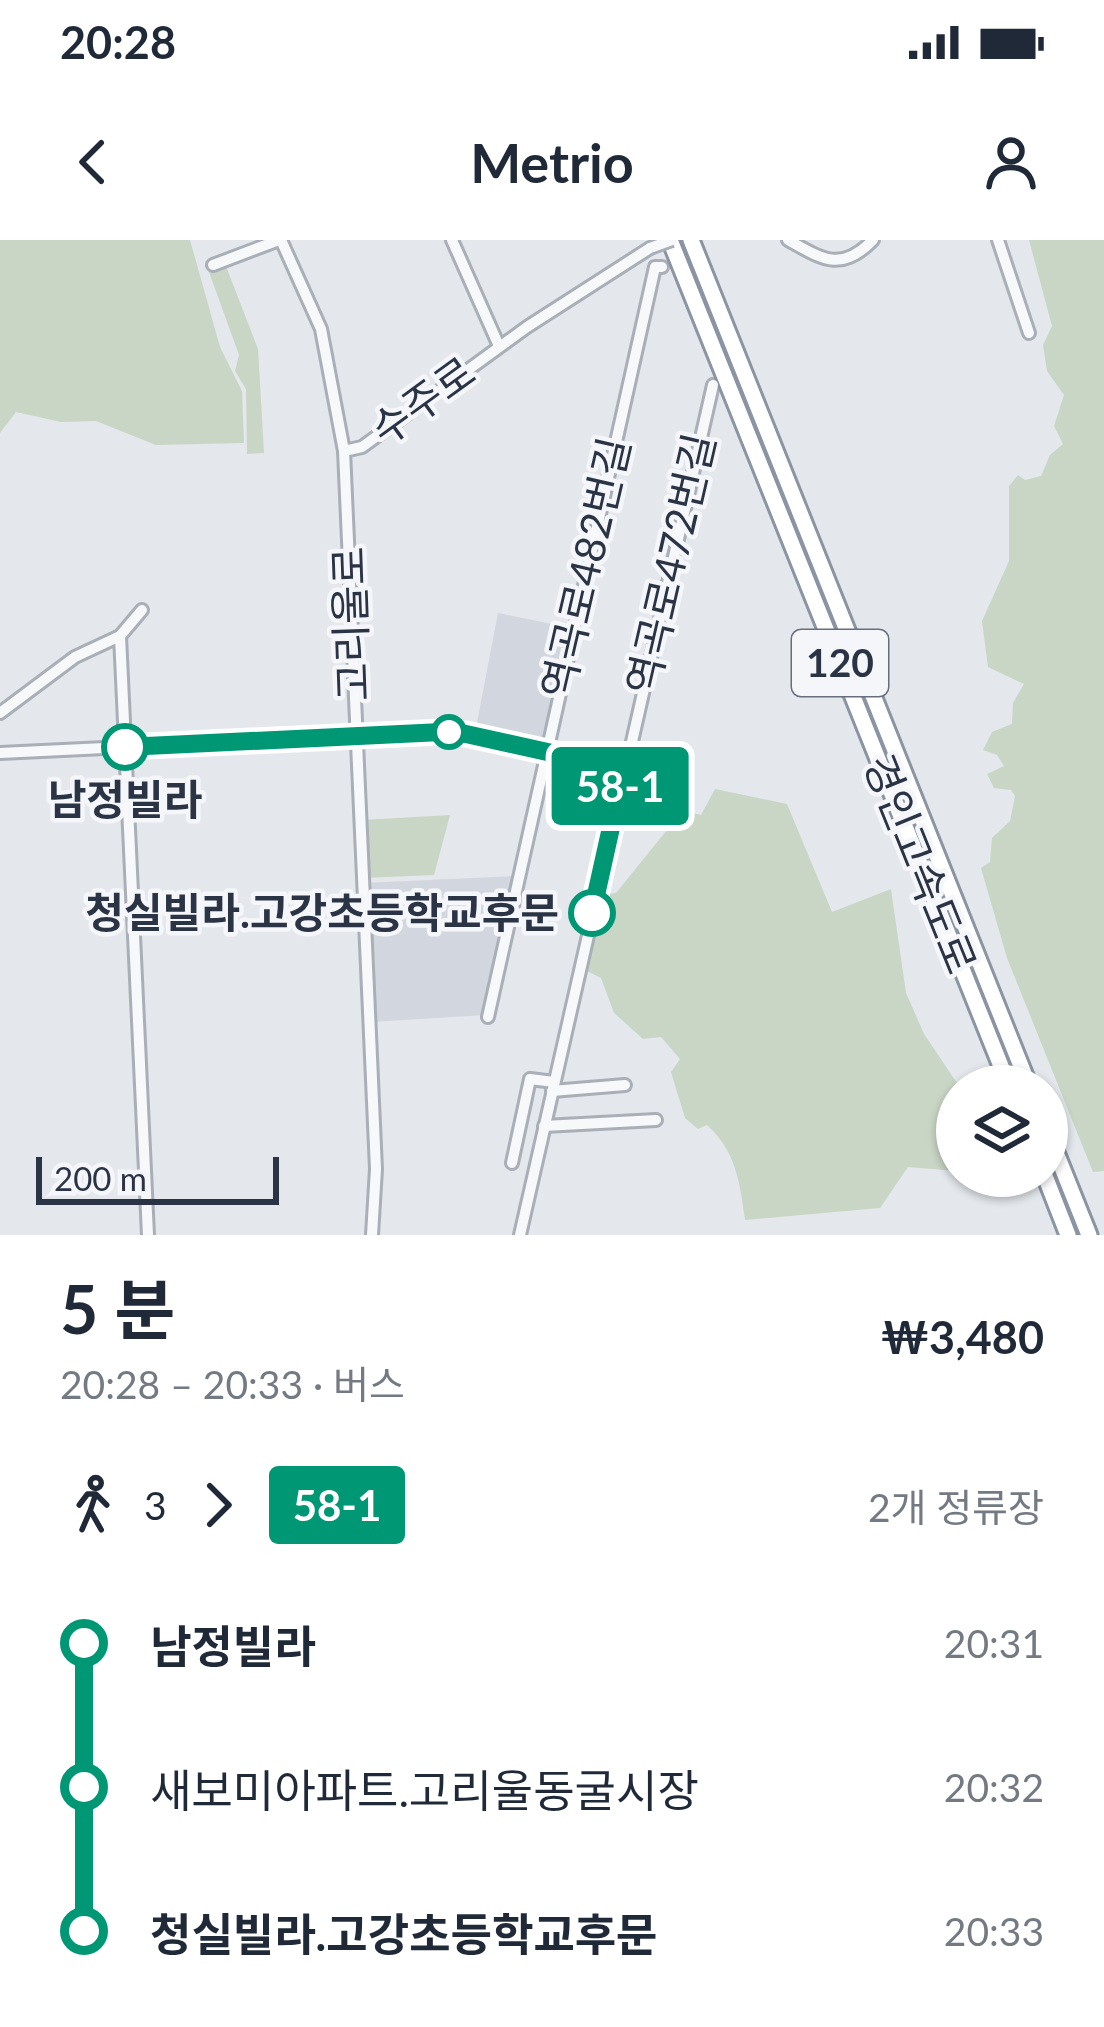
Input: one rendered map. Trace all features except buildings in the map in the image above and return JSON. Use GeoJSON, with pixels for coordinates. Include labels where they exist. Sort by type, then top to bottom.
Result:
{"type":"FeatureCollection","features":[{"type":"Feature","properties":{"kind":"highway","name":"경인고속도로"},"geometry":{"type":"LineString","coordinates":[[671,240],[1001,1065]]}},
{"type":"Feature","properties":{"kind":"highway","name":"경인고속도로"},"geometry":{"type":"LineString","coordinates":[[691,240],[1022,1065]]}},
{"type":"Feature","properties":{"kind":"highway"},"geometry":{"type":"LineString","coordinates":[[1068,1182],[1089,1235]]}},
{"type":"Feature","properties":{"kind":"highway"},"geometry":{"type":"LineString","coordinates":[[1053,1197],[1068,1235]]}},
{"type":"Feature","properties":{"kind":"street"},"geometry":{"type":"LineString","coordinates":[[213,265],[280,240]]}},
{"type":"Feature","properties":{"kind":"street","name":"고리울로"},"geometry":{"type":"LineString","coordinates":[[280,240],[321,329],[344,451],[376,1169],[372,1235]]}},
{"type":"Feature","properties":{"kind":"street","name":"수주로"},"geometry":{"type":"LineString","coordinates":[[452,240],[499,346]]}},
{"type":"Feature","properties":{"kind":"street","name":"수주로"},"geometry":{"type":"LineString","coordinates":[[344,451],[362,447],[499,346],[650,248],[671,240]]}},
{"type":"Feature","properties":{"kind":"street"},"geometry":{"type":"LineString","coordinates":[[788,240],[827,261],[862,251],[873,240]]}},
{"type":"Feature","properties":{"kind":"street"},"geometry":{"type":"LineString","coordinates":[[998,240],[1029,333]]}},
{"type":"Feature","properties":{"kind":"street","name":"역곡로482번길"},"geometry":{"type":"LineString","coordinates":[[488,1017],[655,267],[662,267]]}},
{"type":"Feature","properties":{"kind":"street","name":"역곡로472번길"},"geometry":{"type":"LineString","coordinates":[[520,1235],[713,385]]}},
{"type":"Feature","properties":{"kind":"street"},"geometry":{"type":"LineString","coordinates":[[0,713],[74,657],[120,636],[142,610]]}},
{"type":"Feature","properties":{"kind":"street"},"geometry":{"type":"LineString","coordinates":[[120,636],[148,1235]]}},
{"type":"Feature","properties":{"kind":"street"},"geometry":{"type":"LineString","coordinates":[[0,753],[466,734],[624,769]]}},
{"type":"Feature","properties":{"kind":"street"},"geometry":{"type":"LineString","coordinates":[[512,1163],[530,1078],[553,1087],[626,1085]]}},
{"type":"Feature","properties":{"kind":"street"},"geometry":{"type":"LineString","coordinates":[[544,1126],[656,1120]]}},
{"type":"Feature","properties":{"kind":"shaded area"},"geometry":{"type":"Polygon","coordinates":[[[498,613],[571,628],[543,749],[475,733],[498,613]]]}},
{"type":"Feature","properties":{"kind":"shaded area"},"geometry":{"type":"Polygon","coordinates":[[[513,876],[485,1015],[371,1022],[364,883],[513,876]]]}},
{"type":"Feature","properties":{"kind":"green space"},"geometry":{"type":"Polygon","coordinates":[[[0,240],[190,240],[220,347],[242,391],[244,443],[156,445],[96,421],[61,422],[16,412],[0,433],[0,240]]]}},
{"type":"Feature","properties":{"kind":"green space"},"geometry":{"type":"Polygon","coordinates":[[[1029,240],[1104,240],[1104,1171],[1093,1172],[1068,1110],[1068,1065],[1050,1065],[1007,958],[981,868],[990,862],[992,838],[1010,821],[1015,796],[1011,790],[994,788],[987,774],[1004,766],[997,755],[983,750],[992,732],[1012,724],[1013,703],[1024,684],[988,667],[982,621],[1009,561],[1009,486],[1018,475],[1025,480],[1041,476],[1050,455],[1063,444],[1054,426],[1064,395],[1047,371],[1043,345],[1052,326],[1029,240]]]}},
{"type":"Feature","properties":{"kind":"green space"},"geometry":{"type":"Polygon","coordinates":[[[222,256],[258,349],[264,453],[247,454],[246,389],[235,371],[239,355],[205,261],[222,256]]]}},
{"type":"Feature","properties":{"kind":"green space"},"geometry":{"type":"Polygon","coordinates":[[[715,789],[787,804],[832,912],[891,889],[906,993],[924,1034],[945,1065],[936,1065],[936,1169],[908,1167],[880,1208],[745,1220],[738,1181],[724,1146],[707,1125],[698,1129],[685,1118],[671,1072],[680,1059],[661,1037],[643,1039],[614,1013],[601,978],[585,970],[603,895],[616,893],[667,830],[660,815],[682,817],[685,811],[701,815],[715,789]]]}},
{"type":"Feature","properties":{"kind":"green space"},"geometry":{"type":"Polygon","coordinates":[[[450,815],[434,875],[364,878],[362,820],[450,815]]]}},
{"type":"Feature","properties":{"kind":"bus line","name":"58-1"},"geometry":{"type":"LineString","coordinates":[[125,747],[442,732],[624,769],[592,913]]}},
{"type":"Feature","properties":{"kind":"place","name":"남정빌라"},"geometry":{"type":"Point","coordinates":[125,747]}},
{"type":"Feature","properties":{"kind":"place","name":"청실빌라.고강초등학교후문"},"geometry":{"type":"Point","coordinates":[592,913]}}]}
